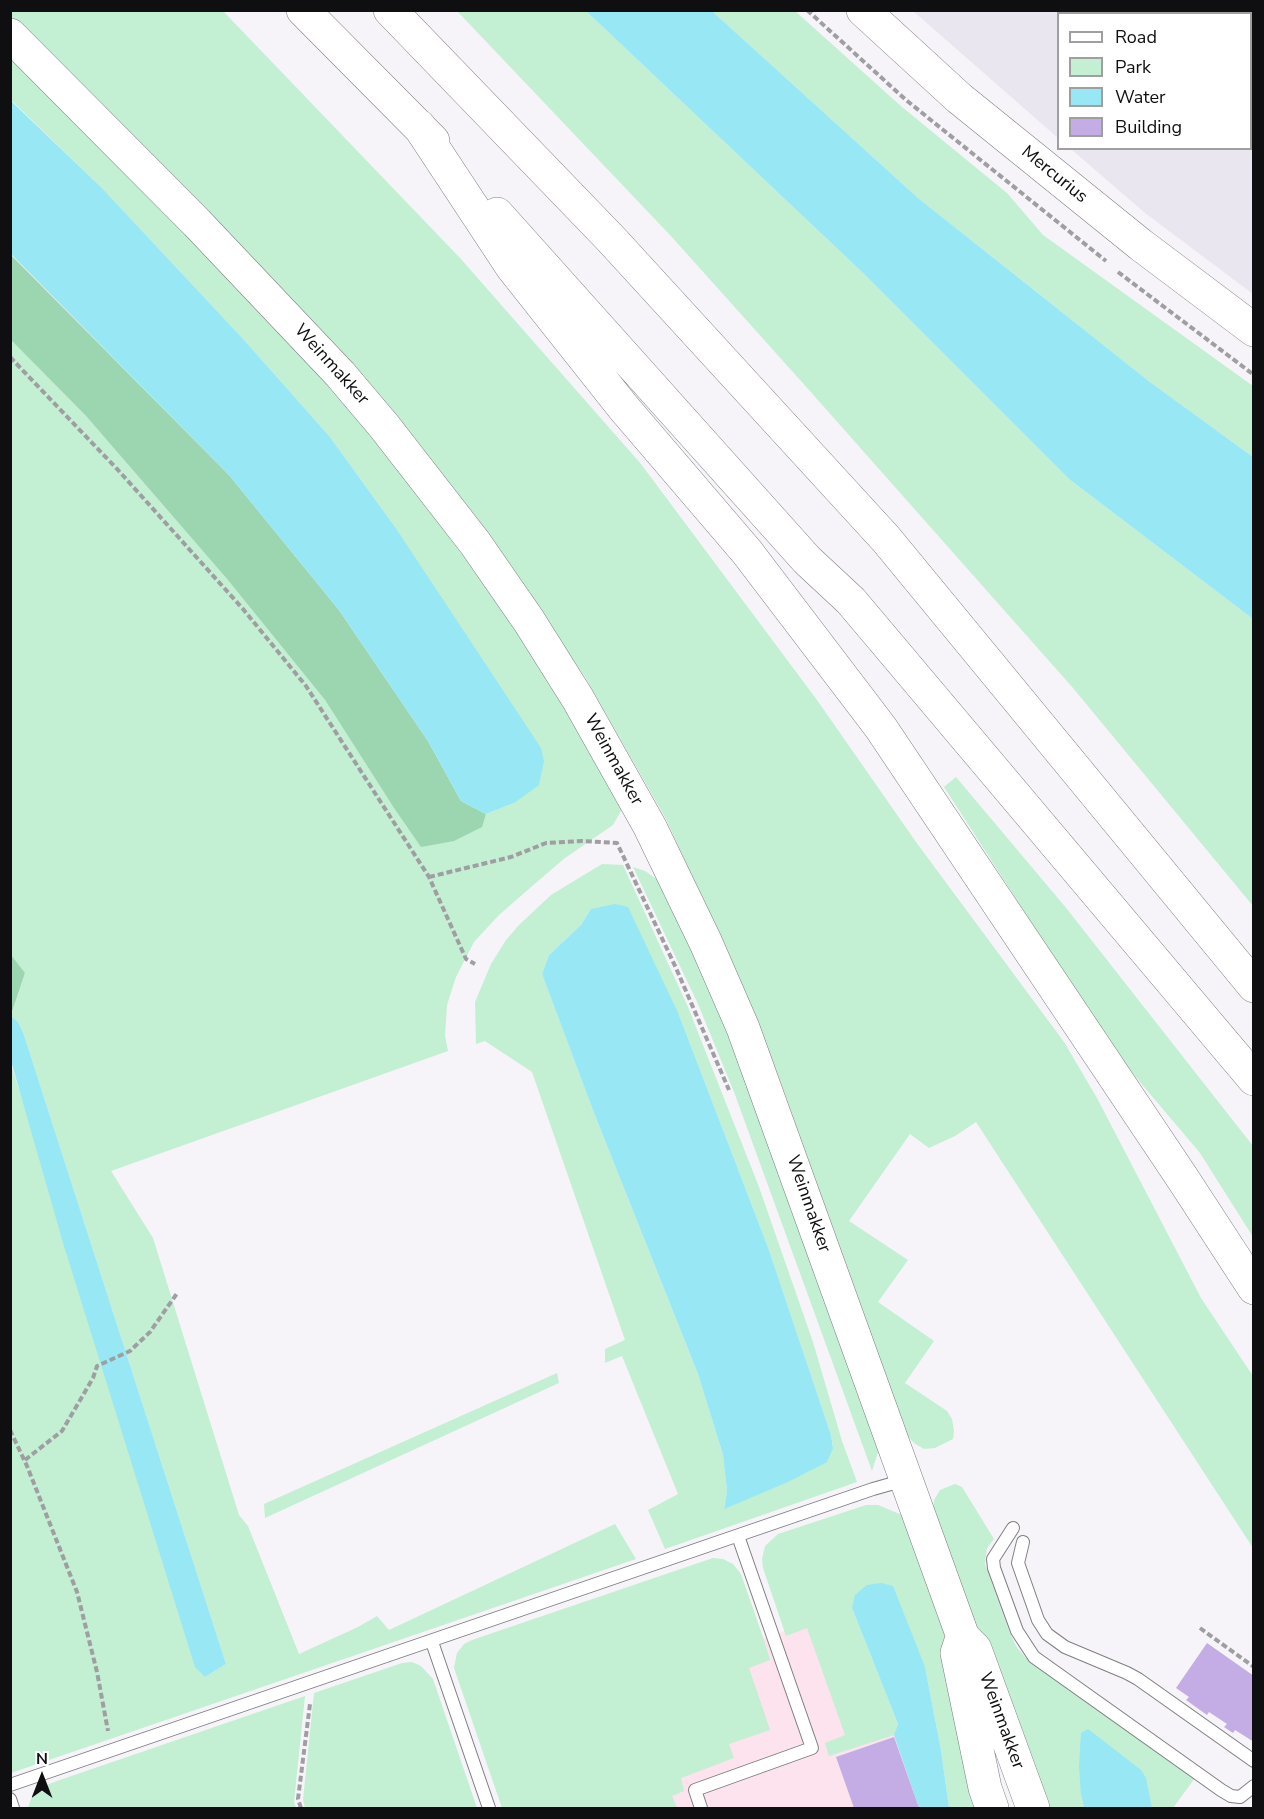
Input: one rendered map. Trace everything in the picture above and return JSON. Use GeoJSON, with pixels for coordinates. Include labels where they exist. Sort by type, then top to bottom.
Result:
{"type":"FeatureCollection","features":[{"type":"Feature","properties":{"kind":"main road"},"geometry":{"type":"LineString","coordinates":[[303,10],[419,126],[807,560],[851,601],[1254,1079]]}},
{"type":"Feature","properties":{"kind":"main road"},"geometry":{"type":"LineString","coordinates":[[390,10],[611,239],[886,539],[1254,986]]}},
{"type":"Feature","properties":{"kind":"main road","name":"Mercurius"},"geometry":{"type":"LineString","coordinates":[[863,10],[959,98],[1141,244],[1254,330]]}},
{"type":"Feature","properties":{"kind":"main road","name":"Weinmakker"},"geometry":{"type":"LineString","coordinates":[[10,35],[197,223],[347,383],[384,426],[475,543],[529,621],[578,699],[650,827],[706,943],[743,1028],[963,1637],[975,1649],[1033,1809]]}},
{"type":"Feature","properties":{"kind":"main road"},"geometry":{"type":"LineString","coordinates":[[419,126],[512,267],[623,407],[747,552],[881,728],[1254,1288]]}},
{"type":"Feature","properties":{"kind":"main road","name":"Weinmakker"},"geometry":{"type":"LineString","coordinates":[[963,1637],[957,1653],[984,1788],[992,1809]]}},
{"type":"Feature","properties":{"kind":"lane"},"geometry":{"type":"LineString","coordinates":[[10,1785],[906,1479]]}},
{"type":"Feature","properties":{"kind":"lane"},"geometry":{"type":"LineString","coordinates":[[1013,1528],[993,1559],[994,1568],[1017,1631],[1034,1657],[1232,1797],[1240,1797],[1254,1786]]}},
{"type":"Feature","properties":{"kind":"lane"},"geometry":{"type":"LineString","coordinates":[[701,1809],[695,1790],[812,1748],[738,1536]]}},
{"type":"Feature","properties":{"kind":"lane"},"geometry":{"type":"LineString","coordinates":[[1023,1542],[1018,1563],[1038,1620],[1047,1634],[1065,1647],[1138,1679],[1254,1761]]}},
{"type":"Feature","properties":{"kind":"lane"},"geometry":{"type":"LineString","coordinates":[[432,1642],[489,1809]]}},
{"type":"Feature","properties":{"kind":"lane"},"geometry":{"type":"LineString","coordinates":[[10,1800],[14,1809]]}},
{"type":"Feature","properties":{"kind":"path"},"geometry":{"type":"LineString","coordinates":[[10,357],[133,486],[243,609],[306,687],[429,877],[466,959],[475,964]]}},
{"type":"Feature","properties":{"kind":"path"},"geometry":{"type":"LineString","coordinates":[[429,877],[511,857],[546,843],[582,841],[616,843],[686,989],[731,1096]]}},
{"type":"Feature","properties":{"kind":"path"},"geometry":{"type":"LineString","coordinates":[[25,1460],[62,1431],[98,1366],[130,1352],[150,1332],[178,1292]]}},
{"type":"Feature","properties":{"kind":"path"},"geometry":{"type":"LineString","coordinates":[[10,1430],[25,1460],[77,1592],[97,1672],[111,1752]]}},
{"type":"Feature","properties":{"kind":"path"},"geometry":{"type":"LineString","coordinates":[[1200,1628],[1254,1667]]}},
{"type":"Feature","properties":{"kind":"path"},"geometry":{"type":"LineString","coordinates":[[301,1809],[298,1799],[312,1682]]}},
{"type":"Feature","properties":{"kind":"shaded area"},"geometry":{"type":"Polygon","coordinates":[[[913,11],[1253,11],[1253,294],[1145,213],[1072,150],[1252,150],[1252,12],[1057,12],[1057,137],[913,11]]]}},
{"type":"Feature","properties":{"kind":"shaded area"},"geometry":{"type":"Polygon","coordinates":[[[843,1611],[931,1808],[667,1808],[653,1764],[735,1648],[843,1611]]]}},
{"type":"Feature","properties":{"kind":"green space"},"geometry":{"type":"Polygon","coordinates":[[[10,11],[223,11],[460,258],[641,464],[817,700],[916,842],[1064,1042],[1097,1098],[1201,1298],[1253,1376],[1253,1548],[976,1122],[955,1136],[929,1148],[910,1134],[849,1221],[908,1260],[878,1302],[934,1341],[905,1383],[947,1411],[952,1419],[953,1439],[935,1448],[924,1449],[914,1443],[904,1432],[781,1083],[733,966],[666,819],[585,677],[483,531],[172,178],[11,17],[10,11]]]}},
{"type":"Feature","properties":{"kind":"green space"},"geometry":{"type":"Polygon","coordinates":[[[457,11],[586,11],[863,273],[1069,479],[1253,619],[1253,906],[1073,688],[809,390],[670,235],[457,11]]]}},
{"type":"Feature","properties":{"kind":"green space"},"geometry":{"type":"Polygon","coordinates":[[[712,11],[795,11],[902,107],[1007,193],[1043,235],[1253,386],[1253,457],[1150,382],[918,198],[712,11]]]}},
{"type":"Feature","properties":{"kind":"green space"},"geometry":{"type":"Polygon","coordinates":[[[11,59],[208,256],[362,422],[518,633],[564,706],[622,809],[613,825],[565,858],[499,915],[474,942],[456,977],[447,1005],[445,1036],[448,1051],[111,1171],[153,1238],[239,1515],[248,1526],[299,1654],[377,1616],[389,1630],[615,1524],[636,1559],[11,1773],[10,1061],[205,1677],[226,1664],[23,1032],[18,1022],[11,1016],[25,973],[10,955],[11,340],[86,416],[227,579],[325,700],[392,805],[481,827],[486,814],[514,803],[395,527],[330,437],[245,341],[102,188],[11,100],[11,59]]]}},
{"type":"Feature","properties":{"kind":"green space"},"geometry":{"type":"Polygon","coordinates":[[[10,254],[229,475],[339,610],[428,741],[461,801],[486,814],[482,827],[454,841],[421,847],[325,700],[227,579],[86,416],[11,340],[10,254]]]}},
{"type":"Feature","properties":{"kind":"green space"},"geometry":{"type":"Polygon","coordinates":[[[956,777],[1067,909],[1253,1146],[1253,1237],[1200,1153],[1123,1062],[1093,1018],[944,787],[956,777]]]}},
{"type":"Feature","properties":{"kind":"green space"},"geometry":{"type":"Polygon","coordinates":[[[602,864],[623,865],[688,1007],[759,1187],[813,1342],[842,1441],[857,1482],[665,1549],[648,1510],[678,1494],[622,1356],[605,1363],[605,1349],[625,1340],[532,1072],[485,1041],[476,1044],[475,1002],[491,964],[506,940],[519,925],[551,895],[602,864]],[[591,909],[581,925],[549,955],[542,974],[594,1113],[698,1374],[723,1455],[727,1491],[724,1508],[833,1447],[831,1435],[769,1250],[679,1015],[591,909]]]}},
{"type":"Feature","properties":{"kind":"green space"},"geometry":{"type":"Polygon","coordinates":[[[633,867],[645,871],[661,882],[712,995],[749,1088],[879,1449],[872,1471],[734,1092],[698,1004],[633,867]]]}},
{"type":"Feature","properties":{"kind":"green space"},"geometry":{"type":"Polygon","coordinates":[[[11,955],[25,973],[11,1015],[11,955]]]}},
{"type":"Feature","properties":{"kind":"green space"},"geometry":{"type":"Polygon","coordinates":[[[557,1373],[559,1383],[265,1518],[264,1504],[557,1373]]]}},
{"type":"Feature","properties":{"kind":"green space"},"geometry":{"type":"Polygon","coordinates":[[[955,1484],[962,1487],[994,1539],[987,1548],[985,1564],[1016,1646],[1036,1666],[1195,1778],[1173,1808],[1152,1808],[1150,1801],[1081,1795],[1084,1808],[1041,1808],[933,1513],[934,1500],[940,1490],[955,1484]]]}},
{"type":"Feature","properties":{"kind":"green space"},"geometry":{"type":"Polygon","coordinates":[[[866,1505],[878,1505],[902,1515],[944,1627],[976,1808],[949,1808],[941,1750],[925,1667],[852,1608],[898,1724],[894,1735],[829,1756],[825,1743],[845,1735],[807,1628],[786,1636],[762,1559],[765,1546],[778,1534],[866,1505]]]}},
{"type":"Feature","properties":{"kind":"green space"},"geometry":{"type":"Polygon","coordinates":[[[713,1558],[723,1559],[733,1564],[741,1574],[765,1643],[770,1660],[749,1668],[770,1730],[729,1744],[734,1758],[681,1778],[684,1791],[672,1796],[677,1808],[502,1808],[454,1668],[457,1653],[464,1644],[713,1558]]]}},
{"type":"Feature","properties":{"kind":"green space"},"geometry":{"type":"Polygon","coordinates":[[[412,1662],[421,1666],[433,1679],[477,1808],[305,1808],[303,1800],[314,1693],[402,1663],[412,1662]]]}},
{"type":"Feature","properties":{"kind":"green space"},"geometry":{"type":"Polygon","coordinates":[[[305,1696],[294,1802],[296,1808],[28,1808],[32,1796],[38,1789],[54,1782],[305,1696]]]}},
{"type":"Feature","properties":{"kind":"water"},"geometry":{"type":"Polygon","coordinates":[[[586,11],[712,11],[918,198],[1150,382],[1253,457],[1253,619],[1069,479],[863,273],[586,11]]]}},
{"type":"Feature","properties":{"kind":"water"},"geometry":{"type":"Polygon","coordinates":[[[10,100],[102,188],[245,341],[330,437],[395,527],[541,748],[544,761],[539,785],[514,803],[486,814],[461,801],[428,741],[339,610],[229,475],[11,254],[10,100]]]}},
{"type":"Feature","properties":{"kind":"water"},"geometry":{"type":"Polygon","coordinates":[[[615,904],[628,907],[679,1015],[769,1250],[831,1435],[833,1448],[827,1462],[788,1482],[724,1509],[727,1491],[723,1455],[698,1374],[594,1113],[542,974],[549,955],[581,925],[591,909],[615,904]]]}},
{"type":"Feature","properties":{"kind":"water"},"geometry":{"type":"Polygon","coordinates":[[[11,1016],[18,1022],[23,1032],[226,1664],[205,1677],[195,1667],[64,1246],[11,1061],[11,1016]]]}},
{"type":"Feature","properties":{"kind":"water"},"geometry":{"type":"Polygon","coordinates":[[[881,1583],[893,1586],[925,1667],[941,1750],[949,1808],[919,1808],[894,1735],[898,1724],[852,1608],[855,1595],[867,1585],[881,1583]]]}},
{"type":"Feature","properties":{"kind":"water"},"geometry":{"type":"Polygon","coordinates":[[[1088,1729],[1141,1770],[1146,1778],[1152,1808],[1084,1808],[1079,1766],[1081,1733],[1088,1729]]]}},
{"type":"Feature","properties":{"kind":"building"},"geometry":{"type":"Polygon","coordinates":[[[1200,10],[1254,10],[1254,59],[1252,58],[1252,12],[1202,12],[1200,10]]]}},
{"type":"Feature","properties":{"kind":"building"},"geometry":{"type":"Polygon","coordinates":[[[1207,1643],[1254,1676],[1254,1742],[1235,1730],[1233,1733],[1224,1727],[1227,1724],[1209,1712],[1207,1715],[1186,1700],[1189,1697],[1176,1688],[1207,1643]]]}},
{"type":"Feature","properties":{"kind":"building"},"geometry":{"type":"Polygon","coordinates":[[[894,1737],[919,1808],[854,1808],[836,1757],[894,1737]]]}}]}
